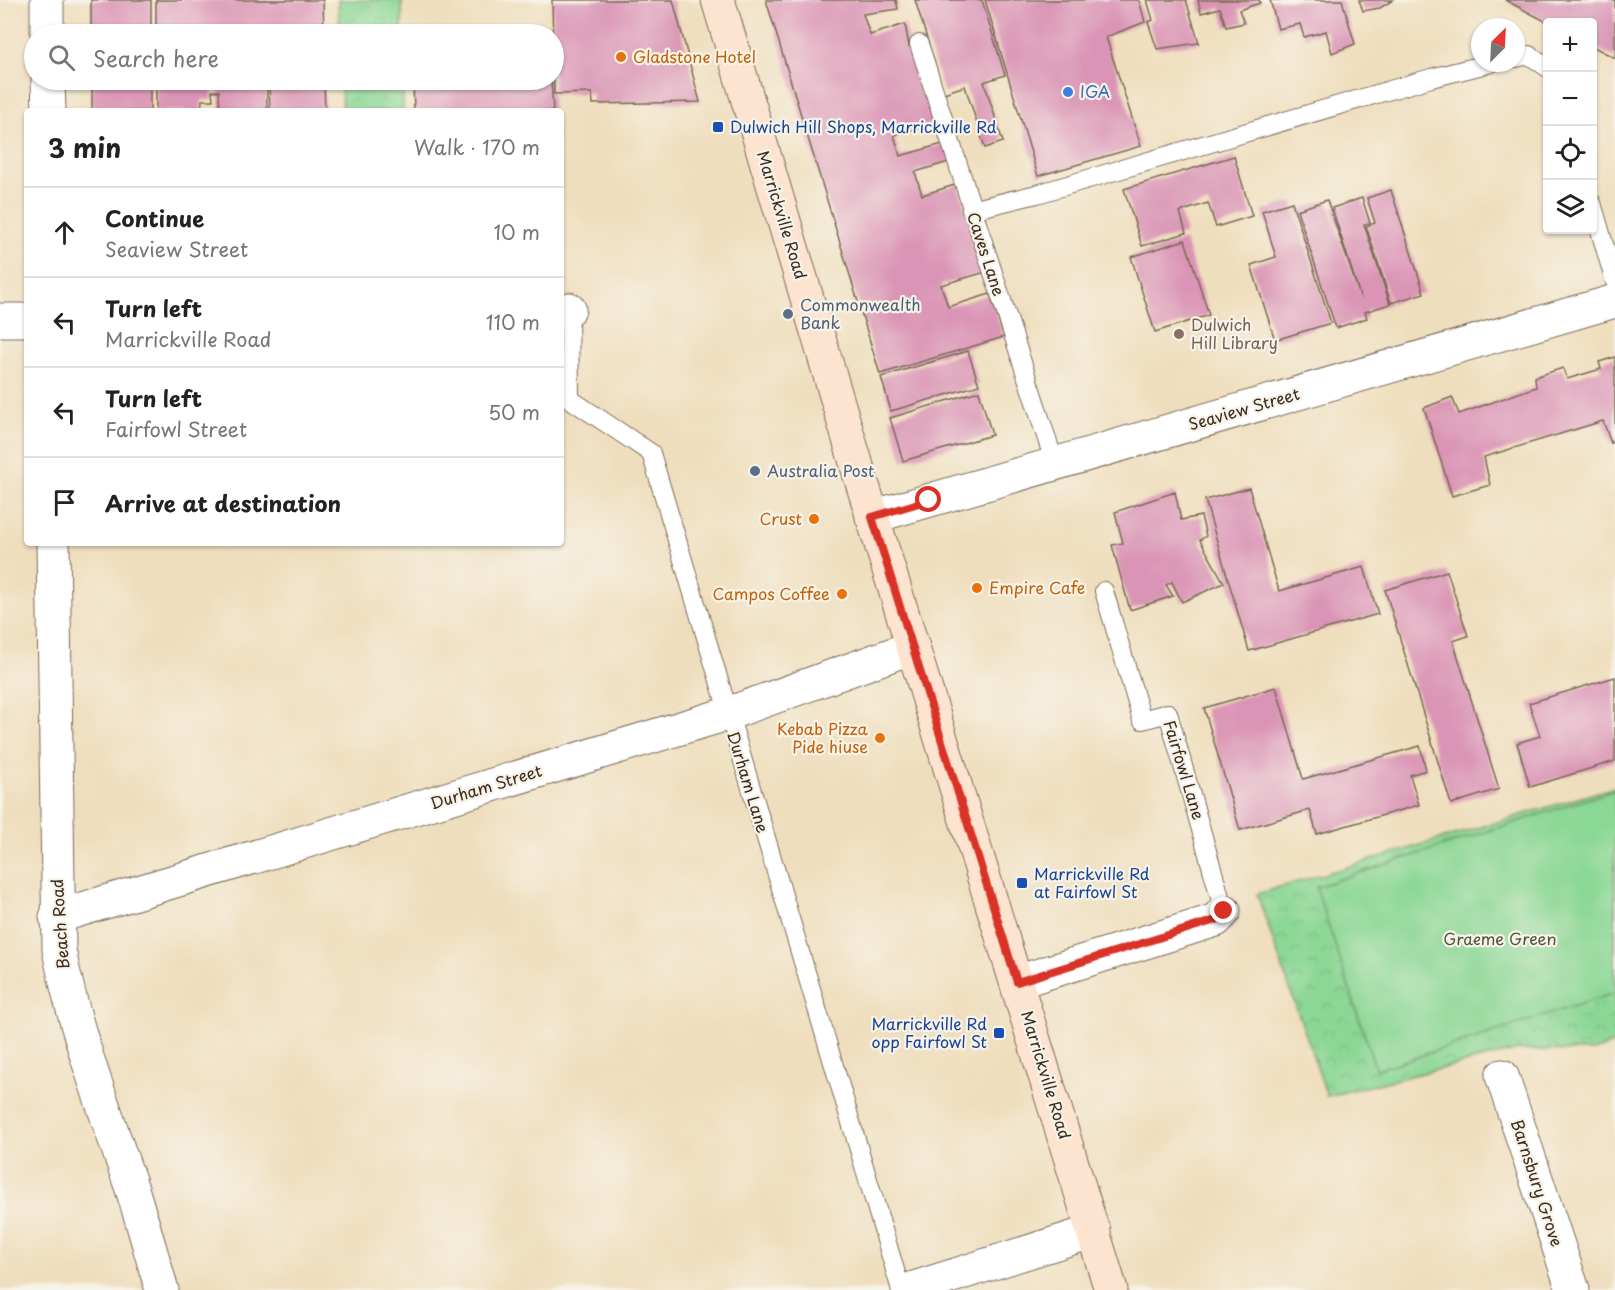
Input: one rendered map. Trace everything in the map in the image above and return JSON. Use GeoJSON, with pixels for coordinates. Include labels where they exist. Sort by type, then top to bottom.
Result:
{"type":"FeatureCollection","features":[{"type":"Feature","properties":{"kind":"main road","name":"Marrickville Road"},"geometry":{"type":"LineString","coordinates":[[718,0],[872,517],[1112,1290]]}},
{"type":"Feature","properties":{"kind":"street"},"geometry":{"type":"LineString","coordinates":[[47,0],[47,24]]}},
{"type":"Feature","properties":{"kind":"street"},"geometry":{"type":"LineString","coordinates":[[48,90],[49,108]]}},
{"type":"Feature","properties":{"kind":"street","name":"Seaview Street"},"geometry":{"type":"LineString","coordinates":[[872,517],[1615,301]]}},
{"type":"Feature","properties":{"kind":"street"},"geometry":{"type":"LineString","coordinates":[[0,320],[24,320]]}},
{"type":"Feature","properties":{"kind":"street","name":"Beach Road"},"geometry":{"type":"LineString","coordinates":[[53,546],[56,917],[59,950],[72,1009],[162,1290]]}},
{"type":"Feature","properties":{"kind":"street","name":"Durham Street"},"geometry":{"type":"LineString","coordinates":[[56,917],[727,714],[913,647]]}},
{"type":"Feature","properties":{"kind":"street"},"geometry":{"type":"LineString","coordinates":[[1017,982],[1216,920],[1224,911]]}},
{"type":"Feature","properties":{"kind":"street","name":"Barnsbury Grove"},"geometry":{"type":"LineString","coordinates":[[1502,1076],[1573,1290]]}},
{"type":"Feature","properties":{"kind":"street"},"geometry":{"type":"LineString","coordinates":[[908,1290],[1094,1231]]}},
{"type":"Feature","properties":{"kind":"lane","name":"Caves Lane"},"geometry":{"type":"LineString","coordinates":[[919,44],[1055,464]]}},
{"type":"Feature","properties":{"kind":"lane"},"geometry":{"type":"LineString","coordinates":[[1525,56],[1529,55],[1543,65]]}},
{"type":"Feature","properties":{"kind":"lane"},"geometry":{"type":"LineString","coordinates":[[971,210],[1037,194],[1471,68]]}},
{"type":"Feature","properties":{"kind":"lane"},"geometry":{"type":"LineString","coordinates":[[1597,217],[1615,282]]}},
{"type":"Feature","properties":{"kind":"lane","name":"Durham Lane"},"geometry":{"type":"LineString","coordinates":[[565,309],[570,399],[651,453],[727,714],[901,1290]]}},
{"type":"Feature","properties":{"kind":"lane","name":"Fairfowl Lane"},"geometry":{"type":"LineString","coordinates":[[1104,591],[1142,720],[1168,713],[1224,911]]}},
{"type":"Feature","properties":{"kind":"green space"},"geometry":{"type":"Polygon","coordinates":[[[338,0],[402,0],[402,24],[339,24],[338,0]]]}},
{"type":"Feature","properties":{"kind":"green space"},"geometry":{"type":"Polygon","coordinates":[[[341,90],[403,90],[403,108],[342,108],[341,90]]]}},
{"type":"Feature","properties":{"kind":"green space","name":"Graeme Green"},"geometry":{"type":"Polygon","coordinates":[[[1615,787],[1615,1043],[1594,1051],[1518,1050],[1327,1096],[1257,894],[1615,787]]]}},
{"type":"Feature","properties":{"kind":"green space","name":"Graeme Green"},"geometry":{"type":"Polygon","coordinates":[[[1615,790],[1615,993],[1376,1070],[1316,887],[1615,790]]]}},
{"type":"Feature","properties":{"kind":"building"},"geometry":{"type":"Polygon","coordinates":[[[91,0],[151,0],[151,24],[91,24],[91,0]]]}},
{"type":"Feature","properties":{"kind":"building"},"geometry":{"type":"Polygon","coordinates":[[[156,0],[323,0],[324,24],[156,24],[156,0]]]}},
{"type":"Feature","properties":{"kind":"building","name":"Gladstone Hotel"},"geometry":{"type":"Polygon","coordinates":[[[552,0],[673,0],[700,102],[593,104],[592,93],[554,94],[554,90],[564,90],[564,24],[553,24],[552,0]]]}},
{"type":"Feature","properties":{"kind":"building"},"geometry":{"type":"Polygon","coordinates":[[[766,0],[896,0],[898,9],[863,14],[870,35],[905,24],[909,46],[913,45],[937,123],[894,135],[900,156],[946,143],[952,161],[915,172],[922,195],[958,184],[986,272],[941,285],[948,307],[990,294],[1004,337],[880,374],[766,0]]]}},
{"type":"Feature","properties":{"kind":"building"},"geometry":{"type":"Polygon","coordinates":[[[915,0],[982,0],[1005,75],[984,82],[1003,142],[985,148],[965,86],[944,93],[915,0]]]}},
{"type":"Feature","properties":{"kind":"building","name":"IGA"},"geometry":{"type":"Polygon","coordinates":[[[985,0],[1139,0],[1145,22],[1106,37],[1141,146],[1038,176],[985,0]]]}},
{"type":"Feature","properties":{"kind":"building"},"geometry":{"type":"Polygon","coordinates":[[[1147,0],[1186,0],[1199,43],[1157,49],[1148,22],[1153,20],[1147,0]]]}},
{"type":"Feature","properties":{"kind":"building"},"geometry":{"type":"Polygon","coordinates":[[[1198,0],[1259,0],[1260,3],[1239,10],[1244,23],[1226,27],[1220,8],[1201,13],[1198,0]]]}},
{"type":"Feature","properties":{"kind":"building"},"geometry":{"type":"Polygon","coordinates":[[[1270,0],[1342,0],[1355,44],[1332,53],[1326,31],[1304,37],[1300,24],[1278,29],[1270,0]]]}},
{"type":"Feature","properties":{"kind":"building"},"geometry":{"type":"Polygon","coordinates":[[[1359,0],[1393,0],[1380,8],[1363,11],[1359,0]]]}},
{"type":"Feature","properties":{"kind":"building"},"geometry":{"type":"Polygon","coordinates":[[[1505,0],[1615,0],[1615,58],[1597,49],[1597,18],[1543,18],[1543,20],[1505,0]]]}},
{"type":"Feature","properties":{"kind":"building"},"geometry":{"type":"Polygon","coordinates":[[[92,90],[150,90],[150,108],[92,108],[92,90]]]}},
{"type":"Feature","properties":{"kind":"building"},"geometry":{"type":"Polygon","coordinates":[[[156,90],[267,90],[267,108],[220,108],[219,91],[212,91],[213,100],[202,100],[201,108],[156,108],[156,90]]]}},
{"type":"Feature","properties":{"kind":"building"},"geometry":{"type":"Polygon","coordinates":[[[269,90],[324,90],[325,108],[270,108],[269,90]]]}},
{"type":"Feature","properties":{"kind":"building"},"geometry":{"type":"Polygon","coordinates":[[[413,90],[552,90],[553,108],[414,108],[413,90]]]}},
{"type":"Feature","properties":{"kind":"building"},"geometry":{"type":"Polygon","coordinates":[[[1234,156],[1252,216],[1216,227],[1208,203],[1180,212],[1186,233],[1142,246],[1124,189],[1234,156]]]}},
{"type":"Feature","properties":{"kind":"building"},"geometry":{"type":"Polygon","coordinates":[[[1391,190],[1424,293],[1391,303],[1366,226],[1375,223],[1367,198],[1391,190]]]}},
{"type":"Feature","properties":{"kind":"building"},"geometry":{"type":"Polygon","coordinates":[[[1362,198],[1370,223],[1364,224],[1390,304],[1365,312],[1367,318],[1336,328],[1297,210],[1327,200],[1361,299],[1332,208],[1362,198]]]}},
{"type":"Feature","properties":{"kind":"building"},"geometry":{"type":"Polygon","coordinates":[[[1292,202],[1331,323],[1275,340],[1251,265],[1276,257],[1262,211],[1292,202]]]}},
{"type":"Feature","properties":{"kind":"building"},"geometry":{"type":"Polygon","coordinates":[[[1185,240],[1209,315],[1155,332],[1131,257],[1185,240]]]}},
{"type":"Feature","properties":{"kind":"building"},"geometry":{"type":"Polygon","coordinates":[[[968,351],[979,385],[891,411],[881,377],[968,351]]]}},
{"type":"Feature","properties":{"kind":"building"},"geometry":{"type":"Polygon","coordinates":[[[1615,357],[1615,442],[1611,443],[1603,421],[1484,457],[1490,485],[1452,496],[1424,408],[1452,397],[1459,414],[1536,387],[1535,377],[1563,368],[1567,379],[1601,369],[1599,362],[1615,357]]]}},
{"type":"Feature","properties":{"kind":"building"},"geometry":{"type":"Polygon","coordinates":[[[979,391],[992,435],[903,461],[890,418],[979,391]]]}},
{"type":"Feature","properties":{"kind":"building"},"geometry":{"type":"Polygon","coordinates":[[[1249,488],[1279,591],[1364,567],[1378,614],[1249,651],[1205,500],[1249,488]]]}},
{"type":"Feature","properties":{"kind":"building"},"geometry":{"type":"Polygon","coordinates":[[[1175,492],[1181,520],[1201,516],[1206,536],[1200,540],[1224,583],[1182,602],[1172,582],[1166,585],[1173,596],[1130,610],[1112,545],[1123,543],[1115,512],[1175,492]]]}},
{"type":"Feature","properties":{"kind":"building"},"geometry":{"type":"Polygon","coordinates":[[[1447,571],[1468,636],[1453,641],[1499,789],[1451,804],[1385,590],[1447,571]]]}},
{"type":"Feature","properties":{"kind":"building"},"geometry":{"type":"Polygon","coordinates":[[[1615,677],[1615,761],[1530,787],[1517,743],[1540,736],[1529,703],[1615,677]]]}},
{"type":"Feature","properties":{"kind":"building"},"geometry":{"type":"Polygon","coordinates":[[[1276,687],[1303,779],[1420,746],[1426,770],[1410,775],[1419,805],[1317,834],[1310,810],[1240,830],[1204,708],[1276,687]]]}},
{"type":"Feature","properties":{"kind":"place","name":"Gladstone Hotel"},"geometry":{"type":"Point","coordinates":[621,57]}},
{"type":"Feature","properties":{"kind":"place","name":"IGA"},"geometry":{"type":"Point","coordinates":[1068,92]}},
{"type":"Feature","properties":{"kind":"place","name":"Dulwich Hill Shops, Marrickville Rd"},"geometry":{"type":"Point","coordinates":[718,127]}},
{"type":"Feature","properties":{"kind":"place","name":"Commonwealth Bank"},"geometry":{"type":"Point","coordinates":[788,314]}},
{"type":"Feature","properties":{"kind":"place","name":"Dulwich Hill Library"},"geometry":{"type":"Point","coordinates":[1179,334]}},
{"type":"Feature","properties":{"kind":"place","name":"Australia Post"},"geometry":{"type":"Point","coordinates":[755,471]}},
{"type":"Feature","properties":{"kind":"place","name":"Crust"},"geometry":{"type":"Point","coordinates":[814,519]}},
{"type":"Feature","properties":{"kind":"place","name":"Empire Cafe"},"geometry":{"type":"Point","coordinates":[977,588]}},
{"type":"Feature","properties":{"kind":"place","name":"Campos Coffee"},"geometry":{"type":"Point","coordinates":[842,594]}},
{"type":"Feature","properties":{"kind":"place","name":"Kebab Pizza Pide hiuse"},"geometry":{"type":"Point","coordinates":[880,738]}},
{"type":"Feature","properties":{"kind":"place","name":"Marrickville Rd at Fairfowl St"},"geometry":{"type":"Point","coordinates":[1022,883]}},
{"type":"Feature","properties":{"kind":"place","name":"Marrickville Rd opp Fairfowl St"},"geometry":{"type":"Point","coordinates":[999,1033]}},
{"type":"Feature","properties":{"kind":"route"},"geometry":{"type":"LineString","coordinates":[[929,500],[872,517],[1017,982],[1216,920],[1224,911]]}}]}
